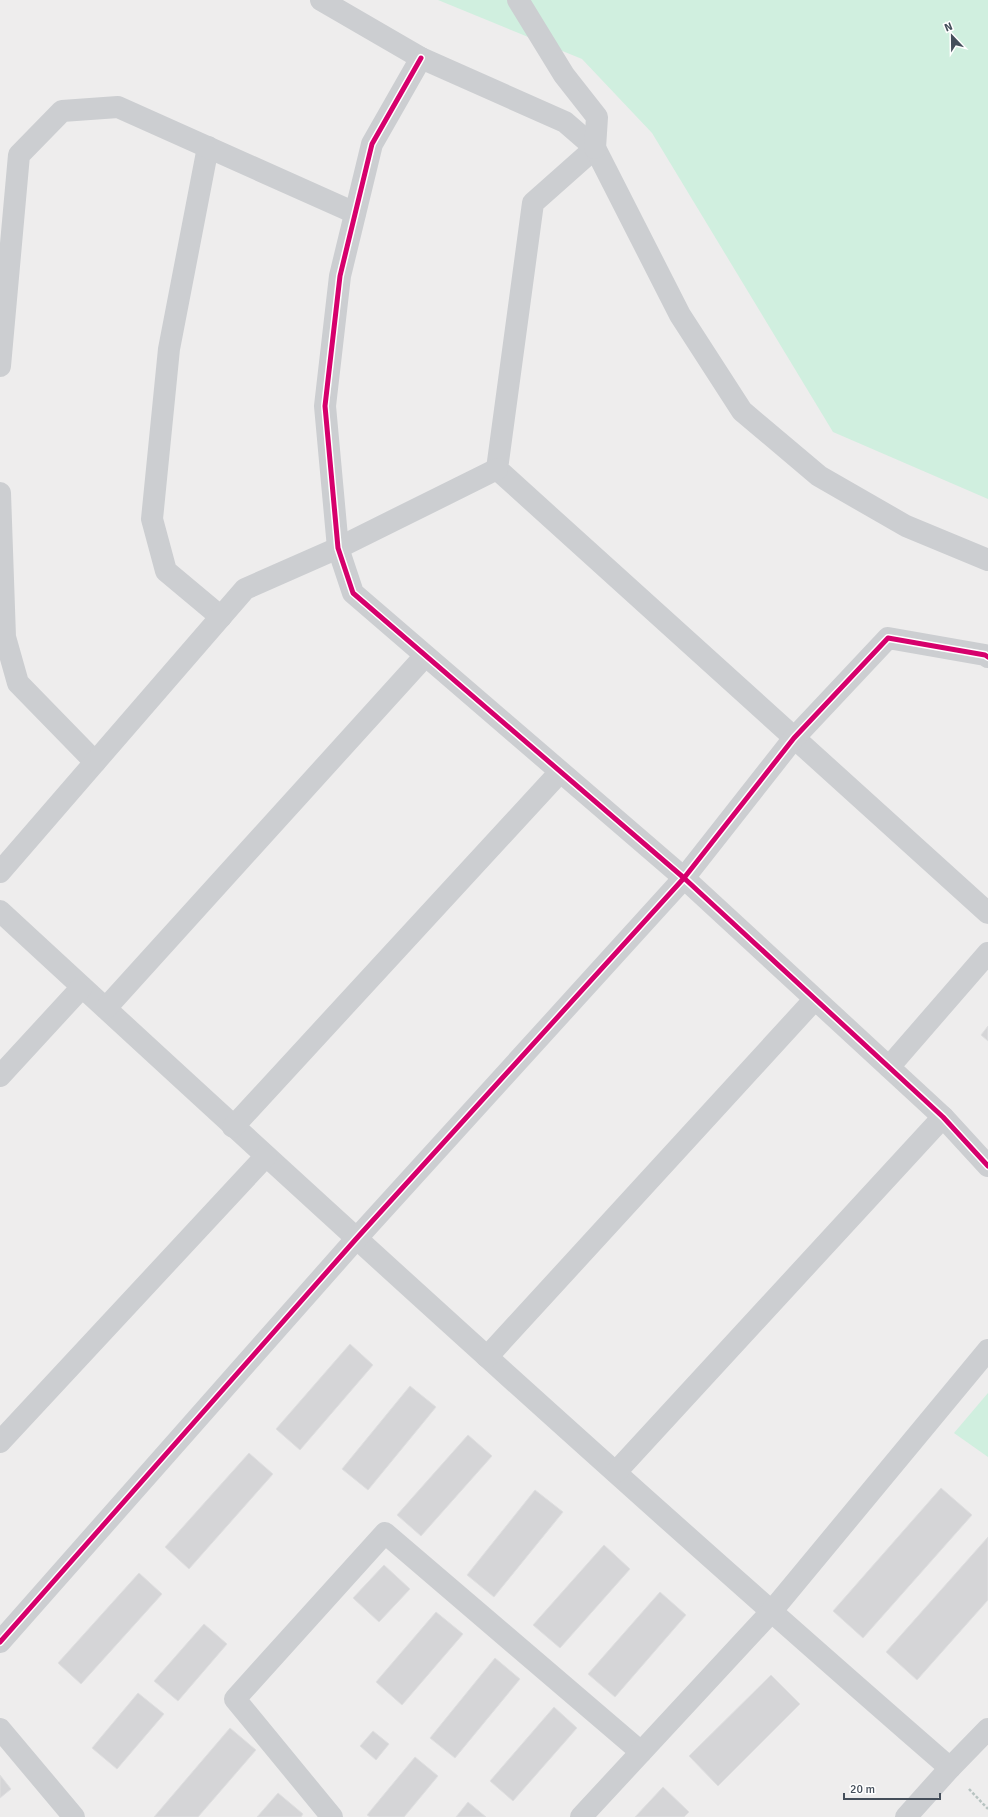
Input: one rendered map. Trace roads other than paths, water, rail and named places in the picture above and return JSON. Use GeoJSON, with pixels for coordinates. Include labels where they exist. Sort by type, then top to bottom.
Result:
{"type":"FeatureCollection","features":[{"type":"Feature","properties":{"kind":"street"},"geometry":{"type":"LineString","coordinates":[[321,0],[421,58],[565,122],[595,148],[680,315],[742,411],[819,476],[906,526],[988,560]]}},
{"type":"Feature","properties":{"kind":"street"},"geometry":{"type":"LineString","coordinates":[[497,469],[533,203],[595,148],[597,117],[564,75],[518,0]]}},
{"type":"Feature","properties":{"kind":"street"},"geometry":{"type":"LineString","coordinates":[[421,58],[372,144],[340,276],[326,406],[338,548],[353,593],[684,878],[943,1117],[988,1166]]}},
{"type":"Feature","properties":{"kind":"street"},"geometry":{"type":"LineString","coordinates":[[0,366],[5,250],[18,155],[62,111],[118,107],[355,213]]}},
{"type":"Feature","properties":{"kind":"street"},"geometry":{"type":"LineString","coordinates":[[208,147],[170,349],[152,520],[166,571],[221,617]]}},
{"type":"Feature","properties":{"kind":"street"},"geometry":{"type":"LineString","coordinates":[[0,872],[245,589],[338,548],[497,469]]}},
{"type":"Feature","properties":{"kind":"street"},"geometry":{"type":"LineString","coordinates":[[497,469],[988,913]]}},
{"type":"Feature","properties":{"kind":"street"},"geometry":{"type":"LineString","coordinates":[[0,493],[5,637],[18,683],[95,762]]}},
{"type":"Feature","properties":{"kind":"street"},"geometry":{"type":"LineString","coordinates":[[0,1642],[356,1239],[684,878],[794,738],[888,638],[985,655],[988,657]]}},
{"type":"Feature","properties":{"kind":"street"},"geometry":{"type":"LineString","coordinates":[[106,1008],[425,656]]}},
{"type":"Feature","properties":{"kind":"street"},"geometry":{"type":"LineString","coordinates":[[233,1127],[560,772]]}},
{"type":"Feature","properties":{"kind":"street"},"geometry":{"type":"LineString","coordinates":[[0,911],[356,1239],[771,1612],[950,1768]]}},
{"type":"Feature","properties":{"kind":"street"},"geometry":{"type":"LineString","coordinates":[[889,1067],[988,953]]}},
{"type":"Feature","properties":{"kind":"street"},"geometry":{"type":"LineString","coordinates":[[0,1076],[82,987]]}},
{"type":"Feature","properties":{"kind":"street"},"geometry":{"type":"LineString","coordinates":[[487,1357],[815,999]]}},
{"type":"Feature","properties":{"kind":"street"},"geometry":{"type":"LineString","coordinates":[[616,1472],[943,1117]]}},
{"type":"Feature","properties":{"kind":"street"},"geometry":{"type":"LineString","coordinates":[[0,1442],[266,1156]]}},
{"type":"Feature","properties":{"kind":"street"},"geometry":{"type":"LineString","coordinates":[[581,1817],[771,1612],[988,1350]]}},
{"type":"Feature","properties":{"kind":"street"},"geometry":{"type":"LineString","coordinates":[[332,1817],[235,1699],[385,1533],[640,1752]]}},
{"type":"Feature","properties":{"kind":"street"},"geometry":{"type":"LineString","coordinates":[[0,1729],[74,1817]]}},
{"type":"Feature","properties":{"kind":"street"},"geometry":{"type":"LineString","coordinates":[[906,1817],[950,1768],[988,1729]]}}]}
